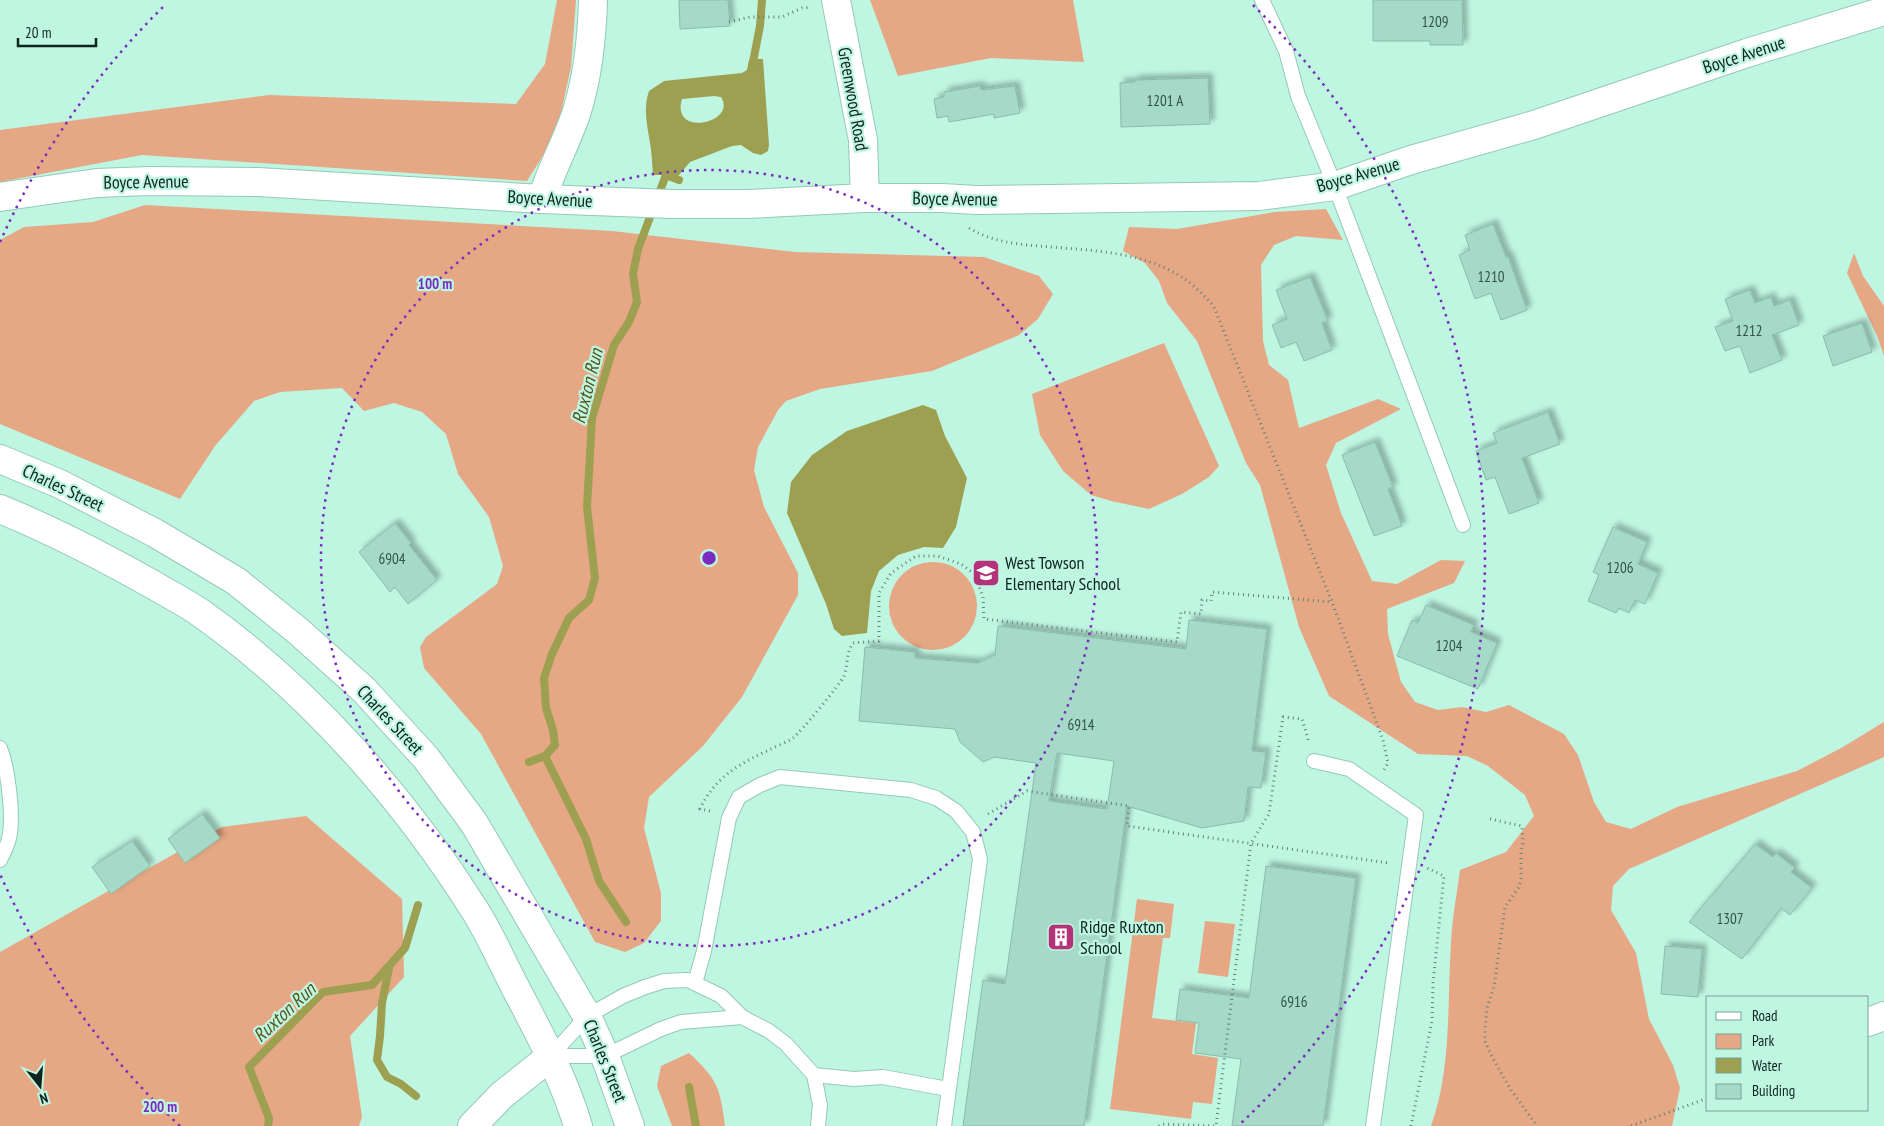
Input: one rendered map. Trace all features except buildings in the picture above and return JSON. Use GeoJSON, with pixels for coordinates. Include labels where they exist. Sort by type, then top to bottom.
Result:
{"type":"FeatureCollection","features":[{"type":"Feature","properties":{"kind":"street"},"geometry":{"type":"LineString","coordinates":[[542,199],[576,114],[584,85],[592,32],[593,0]]}},
{"type":"Feature","properties":{"kind":"street","name":"Greenwood Road"},"geometry":{"type":"LineString","coordinates":[[836,0],[863,140],[865,198]]}},
{"type":"Feature","properties":{"kind":"street","name":"Boyce Avenue"},"geometry":{"type":"LineString","coordinates":[[0,197],[97,183],[179,181],[258,182],[542,199],[671,204],[748,204],[865,198],[976,200],[1259,196],[1335,186],[1411,160],[1534,125],[1747,53],[1884,11]]}},
{"type":"Feature","properties":{"kind":"street","name":"Charles Street"},"geometry":{"type":"LineString","coordinates":[[0,459],[60,484],[155,533],[236,581],[298,631],[364,690],[426,758],[474,823],[587,1016],[605,1056],[630,1126]]}},
{"type":"Feature","properties":{"kind":"street"},"geometry":{"type":"LineString","coordinates":[[0,509],[41,526],[124,569],[201,614],[268,666],[324,719],[390,793],[446,867],[475,911],[551,1056],[562,1080],[578,1126]]}},
{"type":"Feature","properties":{"kind":"street"},"geometry":{"type":"LineString","coordinates":[[1869,1022],[1884,1016]]}},
{"type":"Feature","properties":{"kind":"street"},"geometry":{"type":"LineString","coordinates":[[472,1126],[502,1095],[551,1056]]}},
{"type":"Feature","properties":{"kind":"lane"},"geometry":{"type":"LineString","coordinates":[[1262,0],[1286,51],[1298,96],[1335,186],[1463,525]]}},
{"type":"Feature","properties":{"kind":"lane"},"geometry":{"type":"LineString","coordinates":[[0,748],[4,756],[11,804],[9,841],[0,860]]}},
{"type":"Feature","properties":{"kind":"lane"},"geometry":{"type":"LineString","coordinates":[[1314,761],[1349,769],[1416,815],[1373,1126]]}},
{"type":"Feature","properties":{"kind":"lane"},"geometry":{"type":"LineString","coordinates":[[695,983],[704,951],[729,818],[739,797],[760,785],[780,777],[911,790],[936,798],[956,811],[973,832],[980,859],[944,1126]]}},
{"type":"Feature","properties":{"kind":"lane"},"geometry":{"type":"LineString","coordinates":[[551,1056],[587,1016],[623,996],[664,981],[688,980],[721,996],[742,1017],[769,1031],[786,1044],[814,1075],[820,1105],[818,1126]]}},
{"type":"Feature","properties":{"kind":"lane"},"geometry":{"type":"LineString","coordinates":[[551,1056],[605,1056],[661,1029],[681,1022],[742,1017]]}},
{"type":"Feature","properties":{"kind":"lane"},"geometry":{"type":"LineString","coordinates":[[814,1075],[854,1079],[882,1077],[948,1089]]}},
{"type":"Feature","properties":{"kind":"path"},"geometry":{"type":"LineString","coordinates":[[729,22],[750,17],[782,17]]}},
{"type":"Feature","properties":{"kind":"path"},"geometry":{"type":"LineString","coordinates":[[942,198],[962,223],[982,236],[1016,244],[1126,256],[1155,263],[1177,274],[1198,289],[1214,307],[1332,602],[1383,740],[1388,763],[1374,786]]}},
{"type":"Feature","properties":{"kind":"path"},"geometry":{"type":"LineString","coordinates":[[715,812],[700,808],[707,794],[728,772],[793,738],[844,677],[849,649],[853,643],[880,641],[879,593],[891,573],[916,556],[938,556],[960,564],[974,574],[983,597],[984,619],[1177,642],[1181,612],[1201,614],[1202,600],[1211,602],[1212,592],[1332,602]]}},
{"type":"Feature","properties":{"kind":"path"},"geometry":{"type":"LineString","coordinates":[[1159,1126],[1161,1124],[1216,1126],[1251,843],[1269,814],[1283,717],[1302,719],[1314,761]]}},
{"type":"Feature","properties":{"kind":"path"},"geometry":{"type":"LineString","coordinates":[[988,814],[1027,791],[1129,806],[1128,826],[1427,868],[1444,876],[1433,983],[1432,1021],[1410,1126]]}},
{"type":"Feature","properties":{"kind":"path"},"geometry":{"type":"LineString","coordinates":[[1490,819],[1522,826],[1524,842],[1521,853],[1519,887],[1505,908],[1494,987],[1487,1008],[1485,1041],[1510,1090],[1536,1126]]}},
{"type":"Feature","properties":{"kind":"path"},"geometry":{"type":"LineString","coordinates":[[1631,1126],[1706,1099]]}},
{"type":"Feature","properties":{"kind":"green space"},"geometry":{"type":"Polygon","coordinates":[[[557,0],[576,0],[571,67],[556,135],[527,181],[142,155],[0,182],[0,130],[269,95],[516,104],[545,64],[557,0]]]}},
{"type":"Feature","properties":{"kind":"green space"},"geometry":{"type":"Polygon","coordinates":[[[870,0],[1073,0],[1084,62],[991,58],[898,76],[870,0]]]}},
{"type":"Feature","properties":{"kind":"green space"},"geometry":{"type":"Polygon","coordinates":[[[145,205],[612,231],[795,252],[984,257],[1039,276],[1053,294],[1038,319],[1019,335],[932,371],[820,389],[786,401],[778,410],[758,447],[754,470],[764,507],[798,573],[798,595],[742,697],[703,746],[649,797],[644,828],[661,893],[661,921],[644,943],[625,952],[595,942],[481,734],[424,668],[420,647],[426,637],[497,584],[503,566],[489,517],[458,474],[446,434],[422,412],[394,403],[364,411],[342,388],[280,392],[254,401],[215,446],[180,499],[0,424],[0,240],[24,227],[93,222],[145,205]]]}},
{"type":"Feature","properties":{"kind":"green space"},"geometry":{"type":"Polygon","coordinates":[[[1326,209],[1343,240],[1296,236],[1274,245],[1261,265],[1263,341],[1269,365],[1288,380],[1299,428],[1378,399],[1401,409],[1336,443],[1326,465],[1341,513],[1372,581],[1397,584],[1441,560],[1465,561],[1454,583],[1387,609],[1388,634],[1401,682],[1415,702],[1438,710],[1462,707],[1486,712],[1509,705],[1564,734],[1578,755],[1594,802],[1606,822],[1631,829],[1677,807],[1797,771],[1843,747],[1884,722],[1884,757],[1629,869],[1613,886],[1611,910],[1636,953],[1649,1019],[1673,1065],[1680,1088],[1672,1126],[1431,1126],[1438,1104],[1446,1058],[1453,915],[1460,870],[1506,852],[1534,816],[1525,795],[1488,766],[1467,756],[1418,754],[1329,696],[1299,627],[1260,485],[1246,463],[1197,341],[1167,303],[1159,281],[1145,263],[1123,251],[1129,227],[1177,229],[1275,212],[1326,209]]]}},
{"type":"Feature","properties":{"kind":"green space"},"geometry":{"type":"Polygon","coordinates":[[[1854,253],[1863,276],[1884,306],[1884,356],[1878,338],[1847,273],[1854,253]]]}},
{"type":"Feature","properties":{"kind":"green space"},"geometry":{"type":"Polygon","coordinates":[[[1164,343],[1219,466],[1209,477],[1182,494],[1149,509],[1091,495],[1063,471],[1040,435],[1032,394],[1164,343]]]}},
{"type":"Feature","properties":{"kind":"green space"},"geometry":{"type":"Polygon","coordinates":[[[933,562],[950,565],[958,569],[970,581],[974,589],[977,606],[974,623],[970,631],[958,643],[950,647],[933,650],[916,647],[908,643],[896,631],[892,623],[889,606],[892,589],[896,581],[908,569],[916,565],[933,562]]]}},
{"type":"Feature","properties":{"kind":"green space"},"geometry":{"type":"Polygon","coordinates":[[[306,816],[402,899],[404,977],[350,1036],[362,1117],[359,1126],[0,1126],[0,952],[222,827],[306,816]]]}},
{"type":"Feature","properties":{"kind":"green space"},"geometry":{"type":"Polygon","coordinates":[[[1137,899],[1174,904],[1170,938],[1163,938],[1152,1018],[1196,1023],[1192,1054],[1218,1058],[1212,1104],[1193,1102],[1191,1119],[1110,1109],[1137,899]]]}},
{"type":"Feature","properties":{"kind":"green space"},"geometry":{"type":"Polygon","coordinates":[[[1205,921],[1235,924],[1228,977],[1198,973],[1205,921]]]}},
{"type":"Feature","properties":{"kind":"green space"},"geometry":{"type":"Polygon","coordinates":[[[689,1053],[706,1070],[716,1085],[725,1126],[672,1126],[657,1086],[661,1066],[689,1053]]]}},
{"type":"Feature","properties":{"kind":"water"},"geometry":{"type":"Polygon","coordinates":[[[763,59],[768,151],[761,155],[753,153],[741,145],[732,146],[690,162],[679,175],[653,175],[646,117],[649,91],[664,81],[742,73],[747,70],[749,60],[763,59]],[[721,97],[682,99],[681,111],[685,119],[694,122],[713,119],[720,114],[724,106],[721,97]]]}},
{"type":"Feature","properties":{"kind":"water"},"geometry":{"type":"Polygon","coordinates":[[[923,405],[936,410],[945,436],[967,478],[956,527],[943,548],[924,547],[898,555],[879,571],[871,591],[867,633],[842,636],[834,629],[826,604],[787,513],[791,482],[812,455],[847,431],[923,405]]]}},
{"type":"Feature","properties":{"kind":"waterway","name":"Ruxton Run"},"geometry":{"type":"LineString","coordinates":[[752,67],[760,26],[762,0]]}},
{"type":"Feature","properties":{"kind":"waterway","name":"Ruxton Run"},"geometry":{"type":"LineString","coordinates":[[529,762],[545,756],[555,745],[553,730],[546,708],[544,678],[552,654],[569,618],[589,600],[595,578],[587,507],[592,418],[614,345],[629,322],[637,302],[633,274],[638,249],[666,175],[667,165]]}},
{"type":"Feature","properties":{"kind":"waterway"},"geometry":{"type":"LineString","coordinates":[[666,175],[679,180]]}},
{"type":"Feature","properties":{"kind":"waterway"},"geometry":{"type":"LineString","coordinates":[[545,756],[586,839],[599,881],[626,922]]}},
{"type":"Feature","properties":{"kind":"waterway","name":"Ruxton Run"},"geometry":{"type":"LineString","coordinates":[[268,1126],[269,1118],[249,1067],[323,992],[372,985],[405,948],[418,905]]}},
{"type":"Feature","properties":{"kind":"waterway"},"geometry":{"type":"LineString","coordinates":[[389,968],[382,1003],[377,1060],[387,1077],[401,1084],[416,1096]]}},
{"type":"Feature","properties":{"kind":"waterway"},"geometry":{"type":"LineString","coordinates":[[689,1087],[696,1126]]}},
{"type":"Feature","properties":{"kind":"place","name":"West Towson Elementary School"},"geometry":{"type":"Point","coordinates":[986,573]}},
{"type":"Feature","properties":{"kind":"place","name":"Ridge Ruxton School"},"geometry":{"type":"Point","coordinates":[1061,937]}}]}
